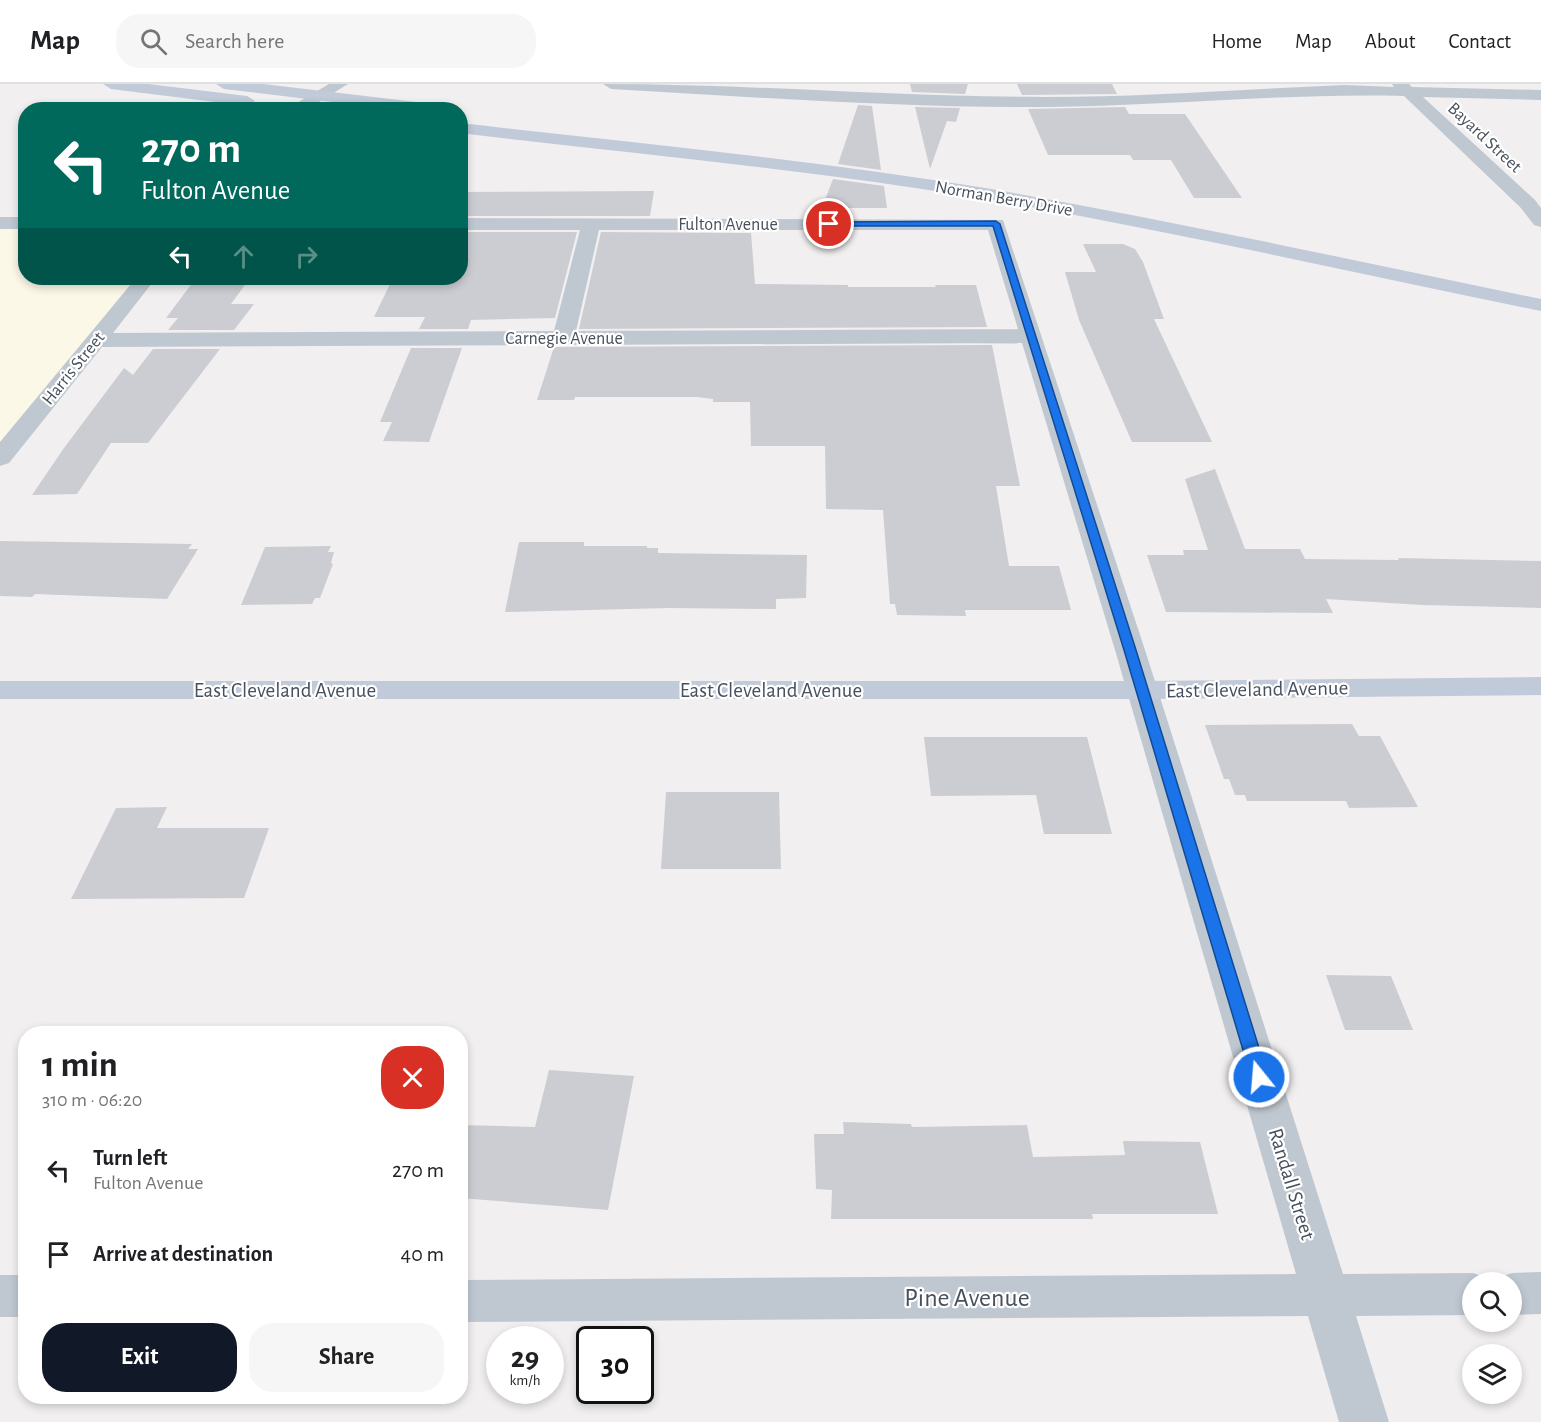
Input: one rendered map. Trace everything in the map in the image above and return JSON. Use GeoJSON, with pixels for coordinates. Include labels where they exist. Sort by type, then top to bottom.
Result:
{"type":"FeatureCollection","features":[{"type":"Feature","properties":{"kind":"main road"},"geometry":{"type":"LineString","coordinates":[[111,84],[270,102]]}},
{"type":"Feature","properties":{"kind":"main road"},"geometry":{"type":"LineString","coordinates":[[224,84],[290,102]]}},
{"type":"Feature","properties":{"kind":"main road","name":"Norman Berry Drive"},"geometry":{"type":"LineString","coordinates":[[525,119],[780,148],[989,177],[1091,195]]}},
{"type":"Feature","properties":{"kind":"main road","name":"Norman Berry Drive"},"geometry":{"type":"LineString","coordinates":[[468,129],[801,167],[988,194],[1111,216],[1541,305]]}},
{"type":"Feature","properties":{"kind":"main road","name":"East Cleveland Avenue"},"geometry":{"type":"LineString","coordinates":[[0,690],[1142,690],[1541,686]]}},
{"type":"Feature","properties":{"kind":"street"},"geometry":{"type":"LineString","coordinates":[[311,102],[340,84]]}},
{"type":"Feature","properties":{"kind":"street"},"geometry":{"type":"LineString","coordinates":[[611,84],[846,98],[989,101],[1116,100],[1404,87],[1541,95]]}},
{"type":"Feature","properties":{"kind":"street"},"geometry":{"type":"LineString","coordinates":[[982,84],[989,101]]}},
{"type":"Feature","properties":{"kind":"street","name":"Bayard Street"},"geometry":{"type":"LineString","coordinates":[[1404,87],[1528,204],[1541,221]]}},
{"type":"Feature","properties":{"kind":"street"},"geometry":{"type":"LineString","coordinates":[[0,223],[18,224]]}},
{"type":"Feature","properties":{"kind":"street","name":"Fulton Avenue"},"geometry":{"type":"LineString","coordinates":[[468,224],[996,224]]}},
{"type":"Feature","properties":{"kind":"street"},"geometry":{"type":"LineString","coordinates":[[563,338],[591,224]]}},
{"type":"Feature","properties":{"kind":"street","name":"Randall Street"},"geometry":{"type":"LineString","coordinates":[[996,224],[1142,690],[1364,1422]]}},
{"type":"Feature","properties":{"kind":"street","name":"Harris Street"},"geometry":{"type":"LineString","coordinates":[[0,458],[140,285]]}},
{"type":"Feature","properties":{"kind":"street","name":"Carnegie Avenue"},"geometry":{"type":"LineString","coordinates":[[96,340],[1032,336]]}},
{"type":"Feature","properties":{"kind":"street"},"geometry":{"type":"LineString","coordinates":[[1522,1294],[1541,1293]]}},
{"type":"Feature","properties":{"kind":"street","name":"Pine Avenue"},"geometry":{"type":"LineString","coordinates":[[468,1301],[1462,1294]]}},
{"type":"Feature","properties":{"kind":"street"},"geometry":{"type":"LineString","coordinates":[[0,1296],[18,1296]]}},
{"type":"Feature","properties":{"kind":"shaded area"},"geometry":{"type":"Polygon","coordinates":[[[18,225],[18,285],[139,285],[0,456],[0,226],[18,225]]]}},
{"type":"Feature","properties":{"kind":"building"},"geometry":{"type":"Polygon","coordinates":[[[910,84],[968,84],[965,94],[912,92],[910,84]]]}},
{"type":"Feature","properties":{"kind":"building"},"geometry":{"type":"Polygon","coordinates":[[[1017,84],[1112,84],[1117,94],[1022,95],[1017,84]]]}},
{"type":"Feature","properties":{"kind":"building"},"geometry":{"type":"Polygon","coordinates":[[[858,105],[872,106],[881,170],[838,164],[858,105]]]}},
{"type":"Feature","properties":{"kind":"building"},"geometry":{"type":"Polygon","coordinates":[[[915,107],[960,108],[956,122],[947,121],[930,169],[915,107]]]}},
{"type":"Feature","properties":{"kind":"building"},"geometry":{"type":"Polygon","coordinates":[[[1125,107],[1129,114],[1185,114],[1242,198],[1194,198],[1171,160],[1133,160],[1130,155],[1048,155],[1028,109],[1125,107]]]}},
{"type":"Feature","properties":{"kind":"building"},"geometry":{"type":"Polygon","coordinates":[[[833,179],[884,186],[887,208],[822,208],[833,179]]]}},
{"type":"Feature","properties":{"kind":"building"},"geometry":{"type":"Polygon","coordinates":[[[654,191],[650,216],[468,216],[468,192],[654,191]]]}},
{"type":"Feature","properties":{"kind":"building"},"geometry":{"type":"Polygon","coordinates":[[[468,232],[577,232],[555,318],[471,320],[468,329],[419,329],[425,317],[374,317],[390,285],[468,285],[468,232]]]}},
{"type":"Feature","properties":{"kind":"building"},"geometry":{"type":"Polygon","coordinates":[[[601,232],[751,233],[755,284],[848,285],[848,287],[976,285],[987,327],[579,329],[601,232]]]}},
{"type":"Feature","properties":{"kind":"building"},"geometry":{"type":"Polygon","coordinates":[[[1083,244],[1123,244],[1135,249],[1143,262],[1164,319],[1154,319],[1212,442],[1132,442],[1079,320],[1065,272],[1096,272],[1083,244]]]}},
{"type":"Feature","properties":{"kind":"building"},"geometry":{"type":"Polygon","coordinates":[[[191,285],[245,285],[231,304],[254,304],[234,330],[168,330],[178,318],[166,318],[191,285]]]}},
{"type":"Feature","properties":{"kind":"building"},"geometry":{"type":"Polygon","coordinates":[[[992,345],[1020,486],[996,486],[1009,566],[1059,566],[1071,610],[965,610],[966,616],[897,615],[895,604],[890,604],[883,510],[826,509],[825,446],[751,446],[750,402],[713,402],[713,399],[697,397],[575,397],[574,400],[537,400],[554,347],[992,345]]]}},
{"type":"Feature","properties":{"kind":"building"},"geometry":{"type":"Polygon","coordinates":[[[411,348],[462,348],[429,442],[383,441],[392,422],[380,422],[411,348]]]}},
{"type":"Feature","properties":{"kind":"building"},"geometry":{"type":"Polygon","coordinates":[[[153,349],[220,349],[148,443],[111,443],[77,494],[32,495],[124,368],[133,375],[153,349]]]}},
{"type":"Feature","properties":{"kind":"building"},"geometry":{"type":"Polygon","coordinates":[[[1215,469],[1245,549],[1300,549],[1305,559],[1541,561],[1541,608],[1422,605],[1326,599],[1333,613],[1166,612],[1147,555],[1184,555],[1183,550],[1208,550],[1185,479],[1215,469]]]}},
{"type":"Feature","properties":{"kind":"building"},"geometry":{"type":"Polygon","coordinates":[[[0,541],[192,544],[188,549],[198,549],[167,599],[35,594],[32,597],[0,596],[0,541]]]}},
{"type":"Feature","properties":{"kind":"building"},"geometry":{"type":"Polygon","coordinates":[[[519,542],[584,542],[584,546],[647,546],[647,548],[658,548],[658,553],[807,555],[806,598],[776,599],[776,609],[669,608],[505,612],[519,542]]]}},
{"type":"Feature","properties":{"kind":"building"},"geometry":{"type":"Polygon","coordinates":[[[331,546],[328,552],[334,552],[331,563],[333,564],[320,598],[315,598],[312,604],[241,605],[265,547],[331,546]]]}},
{"type":"Feature","properties":{"kind":"building"},"geometry":{"type":"Polygon","coordinates":[[[1352,724],[1359,736],[1380,736],[1418,807],[1349,808],[1346,801],[1247,801],[1245,795],[1235,795],[1229,779],[1224,779],[1205,725],[1352,724]]]}},
{"type":"Feature","properties":{"kind":"building"},"geometry":{"type":"Polygon","coordinates":[[[924,737],[1087,737],[1112,834],[1044,834],[1036,795],[931,796],[924,737]]]}},
{"type":"Feature","properties":{"kind":"building"},"geometry":{"type":"Polygon","coordinates":[[[666,792],[779,792],[781,869],[661,869],[666,792]]]}},
{"type":"Feature","properties":{"kind":"building"},"geometry":{"type":"Polygon","coordinates":[[[167,807],[157,828],[269,828],[244,898],[71,899],[116,808],[167,807]]]}},
{"type":"Feature","properties":{"kind":"building"},"geometry":{"type":"Polygon","coordinates":[[[1326,975],[1391,976],[1413,1030],[1345,1030],[1326,975]]]}},
{"type":"Feature","properties":{"kind":"building"},"geometry":{"type":"Polygon","coordinates":[[[549,1070],[634,1076],[608,1210],[468,1199],[468,1125],[535,1127],[549,1070]]]}},
{"type":"Feature","properties":{"kind":"building"},"geometry":{"type":"Polygon","coordinates":[[[843,1122],[911,1124],[912,1127],[1027,1125],[1033,1157],[1125,1155],[1123,1141],[1200,1142],[1218,1214],[1092,1214],[1093,1219],[831,1219],[832,1190],[816,1189],[814,1134],[844,1134],[843,1122]]]}},
{"type":"Feature","properties":{"kind":"route"},"geometry":{"type":"LineString","coordinates":[[829,224],[996,224],[1130,650],[1259,1077]]}}]}
